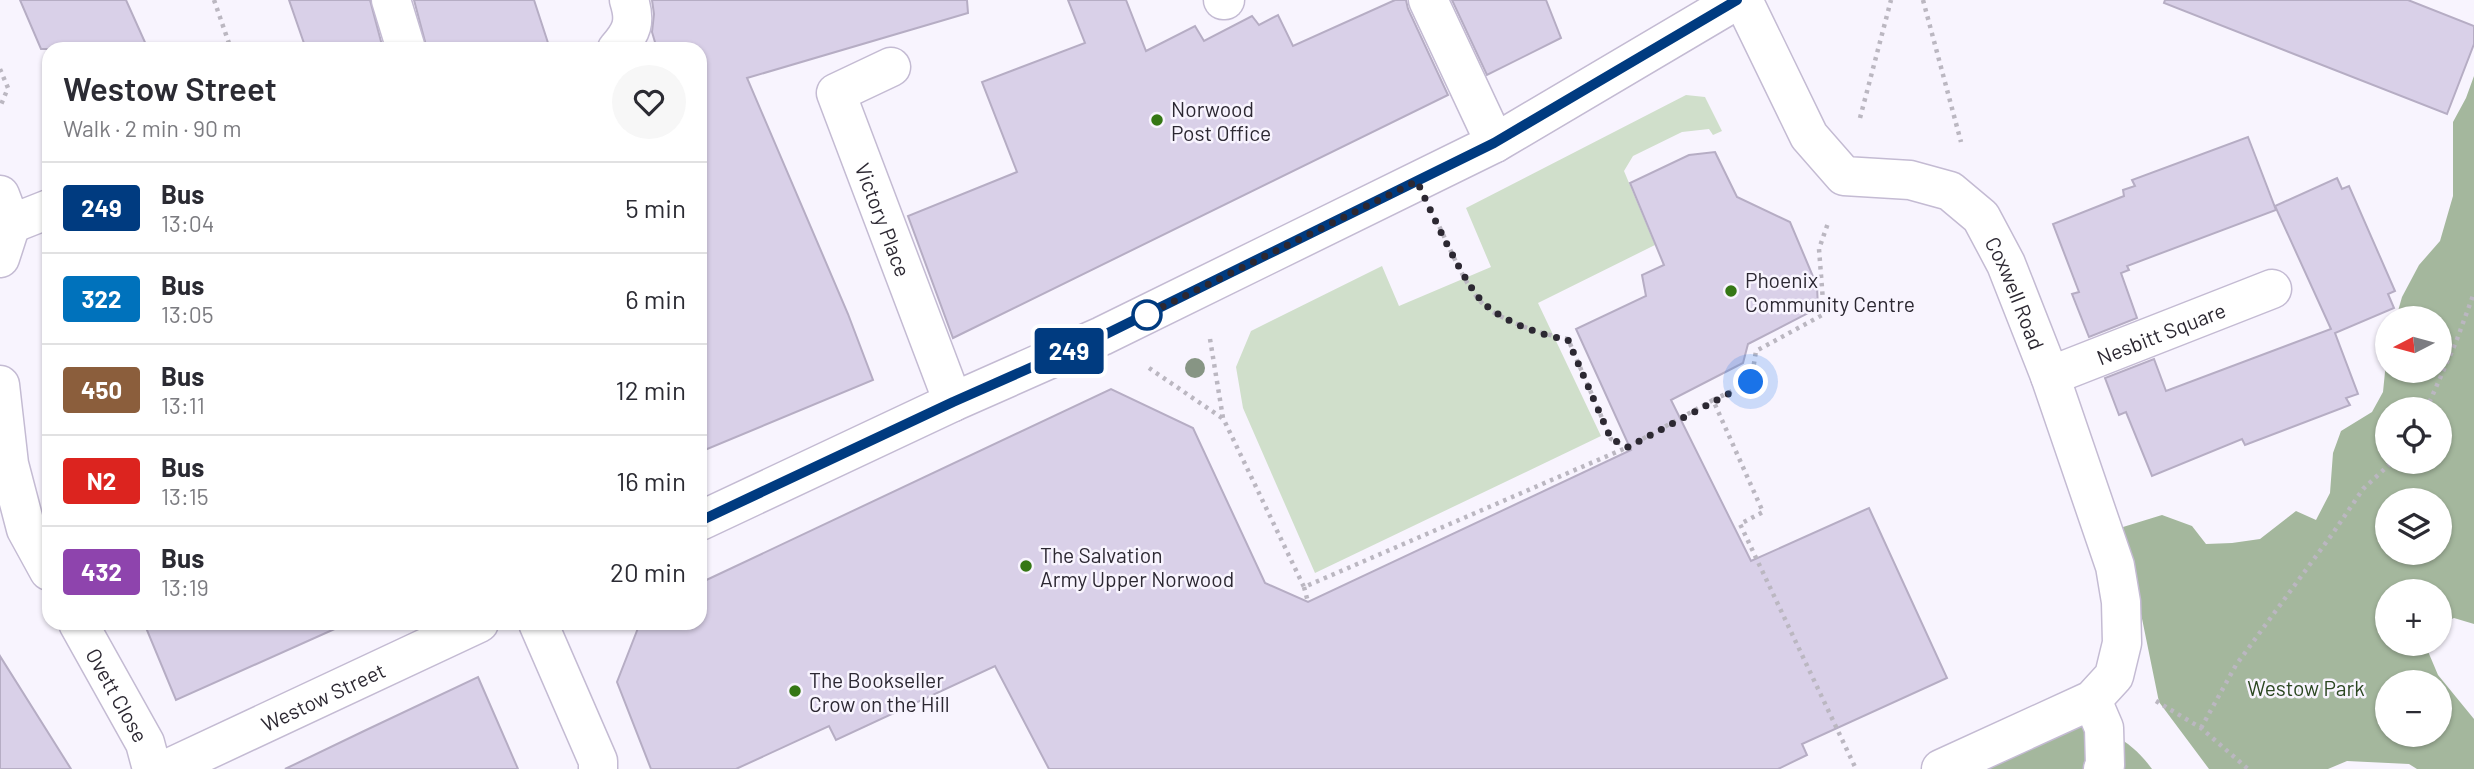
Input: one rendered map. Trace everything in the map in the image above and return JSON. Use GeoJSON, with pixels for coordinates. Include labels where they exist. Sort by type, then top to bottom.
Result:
{"type":"FeatureCollection","features":[{"type":"Feature","properties":{"kind":"street"},"geometry":{"type":"LineString","coordinates":[[391,0],[404,42]]}},
{"type":"Feature","properties":{"kind":"street"},"geometry":{"type":"LineString","coordinates":[[623,42],[629,35],[634,15],[629,0]]}},
{"type":"Feature","properties":{"kind":"street"},"geometry":{"type":"LineString","coordinates":[[1428,0],[1494,143]]}},
{"type":"Feature","properties":{"kind":"street"},"geometry":{"type":"LineString","coordinates":[[707,518],[953,402],[1102,336],[1494,143],[1740,0],[1809,136],[1844,176]]}},
{"type":"Feature","properties":{"kind":"street","name":"Victory Place"},"geometry":{"type":"LineString","coordinates":[[891,67],[836,93],[953,402]]}},
{"type":"Feature","properties":{"kind":"street","name":"Coxwell Road"},"geometry":{"type":"LineString","coordinates":[[1844,176],[1910,180],[1950,191],[1981,217],[2006,264],[2050,376],[2115,566],[2121,602],[2122,643],[2114,676],[2092,699]]}},
{"type":"Feature","properties":{"kind":"street"},"geometry":{"type":"LineString","coordinates":[[4,226],[42,212]]}},
{"type":"Feature","properties":{"kind":"street","name":"Nesbitt Square"},"geometry":{"type":"LineString","coordinates":[[2050,376],[2272,289]]}},
{"type":"Feature","properties":{"kind":"street"},"geometry":{"type":"LineString","coordinates":[[0,385],[9,464],[26,529],[42,558]]}},
{"type":"Feature","properties":{"kind":"street","name":"Ovett Close"},"geometry":{"type":"LineString","coordinates":[[82,630],[145,743],[152,769]]}},
{"type":"Feature","properties":{"kind":"street"},"geometry":{"type":"LineString","coordinates":[[541,630],[598,761],[598,769]]}},
{"type":"Feature","properties":{"kind":"street","name":"Westow Street"},"geometry":{"type":"LineString","coordinates":[[167,769],[441,631]]}},
{"type":"Feature","properties":{"kind":"street"},"geometry":{"type":"LineString","coordinates":[[1941,769],[2092,699],[2104,728],[2103,769]]}},
{"type":"Feature","properties":{"kind":"path"},"geometry":{"type":"LineString","coordinates":[[214,0],[229,42]]}},
{"type":"Feature","properties":{"kind":"path"},"geometry":{"type":"LineString","coordinates":[[1304,587],[1628,447],[1751,382],[1756,351],[1824,314],[1819,249],[1844,176],[1891,0]]}},
{"type":"Feature","properties":{"kind":"path"},"geometry":{"type":"LineString","coordinates":[[1923,0],[1981,217]]}},
{"type":"Feature","properties":{"kind":"path"},"geometry":{"type":"LineString","coordinates":[[0,69],[8,88],[0,107]]}},
{"type":"Feature","properties":{"kind":"path"},"geometry":{"type":"LineString","coordinates":[[1417,181],[1471,288],[1486,307],[1550,337],[1568,340],[1611,439],[1628,447]]}},
{"type":"Feature","properties":{"kind":"path"},"geometry":{"type":"LineString","coordinates":[[1202,288],[1223,418],[1304,587],[1308,601]]}},
{"type":"Feature","properties":{"kind":"path"},"geometry":{"type":"LineString","coordinates":[[2432,397],[2474,293]]}},
{"type":"Feature","properties":{"kind":"path"},"geometry":{"type":"LineString","coordinates":[[1102,336],[1223,418]]}},
{"type":"Feature","properties":{"kind":"path"},"geometry":{"type":"LineString","coordinates":[[1713,400],[1763,512],[1740,524],[1856,769]]}},
{"type":"Feature","properties":{"kind":"path"},"geometry":{"type":"LineString","coordinates":[[2248,769],[2202,728],[2236,665],[2363,489],[2379,474]]}},
{"type":"Feature","properties":{"kind":"green space","name":"Westow Park"},"geometry":{"type":"Polygon","coordinates":[[[2474,76],[2474,624],[2452,619],[2452,579],[2375,579],[2375,656],[2430,656],[2436,670],[2375,670],[2375,747],[2452,747],[2452,692],[2474,719],[2474,769],[2417,769],[2409,764],[2347,761],[2328,769],[2209,769],[2159,702],[2126,555],[2123,527],[2162,515],[2192,526],[2206,544],[2260,539],[2296,511],[2316,520],[2330,493],[2333,453],[2341,431],[2372,412],[2375,407],[2375,474],[2452,474],[2452,397],[2380,397],[2384,383],[2452,383],[2452,306],[2399,306],[2419,265],[2440,241],[2453,196],[2453,122],[2474,76]]]}},
{"type":"Feature","properties":{"kind":"green space"},"geometry":{"type":"Polygon","coordinates":[[[1686,95],[1705,97],[1722,131],[1713,135],[1709,129],[1682,132],[1633,156],[1624,171],[1655,245],[1538,303],[1601,436],[1315,573],[1243,408],[1236,367],[1251,331],[1382,266],[1399,306],[1491,267],[1466,208],[1686,95]]]}},
{"type":"Feature","properties":{"kind":"green space"},"geometry":{"type":"Polygon","coordinates":[[[2073,720],[2097,727],[2127,743],[2152,769],[1985,769],[2073,720]]]}},
{"type":"Feature","properties":{"kind":"building"},"geometry":{"type":"Polygon","coordinates":[[[20,0],[126,0],[145,42],[42,42],[41,49],[20,0]]]}},
{"type":"Feature","properties":{"kind":"building"},"geometry":{"type":"Polygon","coordinates":[[[289,0],[370,0],[381,42],[304,42],[289,0]]]}},
{"type":"Feature","properties":{"kind":"building"},"geometry":{"type":"Polygon","coordinates":[[[414,0],[534,0],[548,42],[425,42],[414,0]]]}},
{"type":"Feature","properties":{"kind":"building"},"geometry":{"type":"Polygon","coordinates":[[[652,0],[967,0],[968,13],[747,78],[848,314],[873,380],[707,449],[707,42],[655,42],[652,32],[652,0]]]}},
{"type":"Feature","properties":{"kind":"building"},"geometry":{"type":"Polygon","coordinates":[[[1068,0],[1126,0],[1146,51],[1195,26],[1204,41],[1252,16],[1259,25],[1278,15],[1293,46],[1395,0],[1406,0],[1448,95],[953,338],[908,216],[1017,172],[982,82],[1085,43],[1068,0]]]}},
{"type":"Feature","properties":{"kind":"building"},"geometry":{"type":"Polygon","coordinates":[[[1452,0],[1546,0],[1561,38],[1487,75],[1452,0]]]}},
{"type":"Feature","properties":{"kind":"building"},"geometry":{"type":"Polygon","coordinates":[[[2165,0],[2408,0],[2474,26],[2474,44],[2447,114],[2164,3],[2165,0]]]}},
{"type":"Feature","properties":{"kind":"building"},"geometry":{"type":"Polygon","coordinates":[[[2248,137],[2276,210],[2127,266],[2129,270],[2121,273],[2137,318],[2089,337],[2072,294],[2079,292],[2053,224],[2124,196],[2123,190],[2135,186],[2132,180],[2248,137]]]}},
{"type":"Feature","properties":{"kind":"building"},"geometry":{"type":"Polygon","coordinates":[[[1715,152],[1737,197],[1790,222],[1817,286],[1818,308],[1748,344],[1743,363],[1671,400],[1751,561],[1869,508],[1947,678],[1802,744],[1807,755],[1778,769],[1049,769],[995,666],[836,740],[829,726],[736,769],[651,769],[617,682],[637,630],[707,630],[707,580],[1111,389],[1193,428],[1265,583],[1308,602],[1631,450],[1576,329],[1646,296],[1642,275],[1664,265],[1630,183],[1689,155],[1715,152]]]}},
{"type":"Feature","properties":{"kind":"building"},"geometry":{"type":"Polygon","coordinates":[[[2337,178],[2342,189],[2349,186],[2395,291],[2388,294],[2393,306],[2375,306],[2375,316],[2335,333],[2358,394],[2346,398],[2350,405],[2245,445],[2242,439],[2152,476],[2126,412],[2119,415],[2105,378],[2154,359],[2166,391],[2331,329],[2275,206],[2337,178]]]}},
{"type":"Feature","properties":{"kind":"building"},"geometry":{"type":"Polygon","coordinates":[[[147,630],[332,630],[176,700],[147,630]]]}},
{"type":"Feature","properties":{"kind":"building"},"geometry":{"type":"Polygon","coordinates":[[[0,656],[71,769],[0,769],[0,656]]]}},
{"type":"Feature","properties":{"kind":"building"},"geometry":{"type":"Polygon","coordinates":[[[478,677],[518,769],[285,769],[364,731],[478,677]]]}},
{"type":"Feature","properties":{"kind":"bus line","name":"249"},"geometry":{"type":"LineString","coordinates":[[707,518],[953,402],[1102,336],[1494,143],[1737,0]]}},
{"type":"Feature","properties":{"kind":"place","name":"Norwood Post Office"},"geometry":{"type":"Point","coordinates":[1157,120]}},
{"type":"Feature","properties":{"kind":"place","name":"Phoenix Community Centre"},"geometry":{"type":"Point","coordinates":[1731,291]}},
{"type":"Feature","properties":{"kind":"place","name":"The Salvation Army Upper Norwood"},"geometry":{"type":"Point","coordinates":[1026,566]}},
{"type":"Feature","properties":{"kind":"place","name":"The Bookseller Crow on the Hill"},"geometry":{"type":"Point","coordinates":[795,691]}},
{"type":"Feature","properties":{"kind":"route"},"geometry":{"type":"LineString","coordinates":[[1147,315],[1138,319],[1417,181],[1471,288],[1486,307],[1550,337],[1568,340],[1611,439],[1628,447],[1751,382]]}}]}
